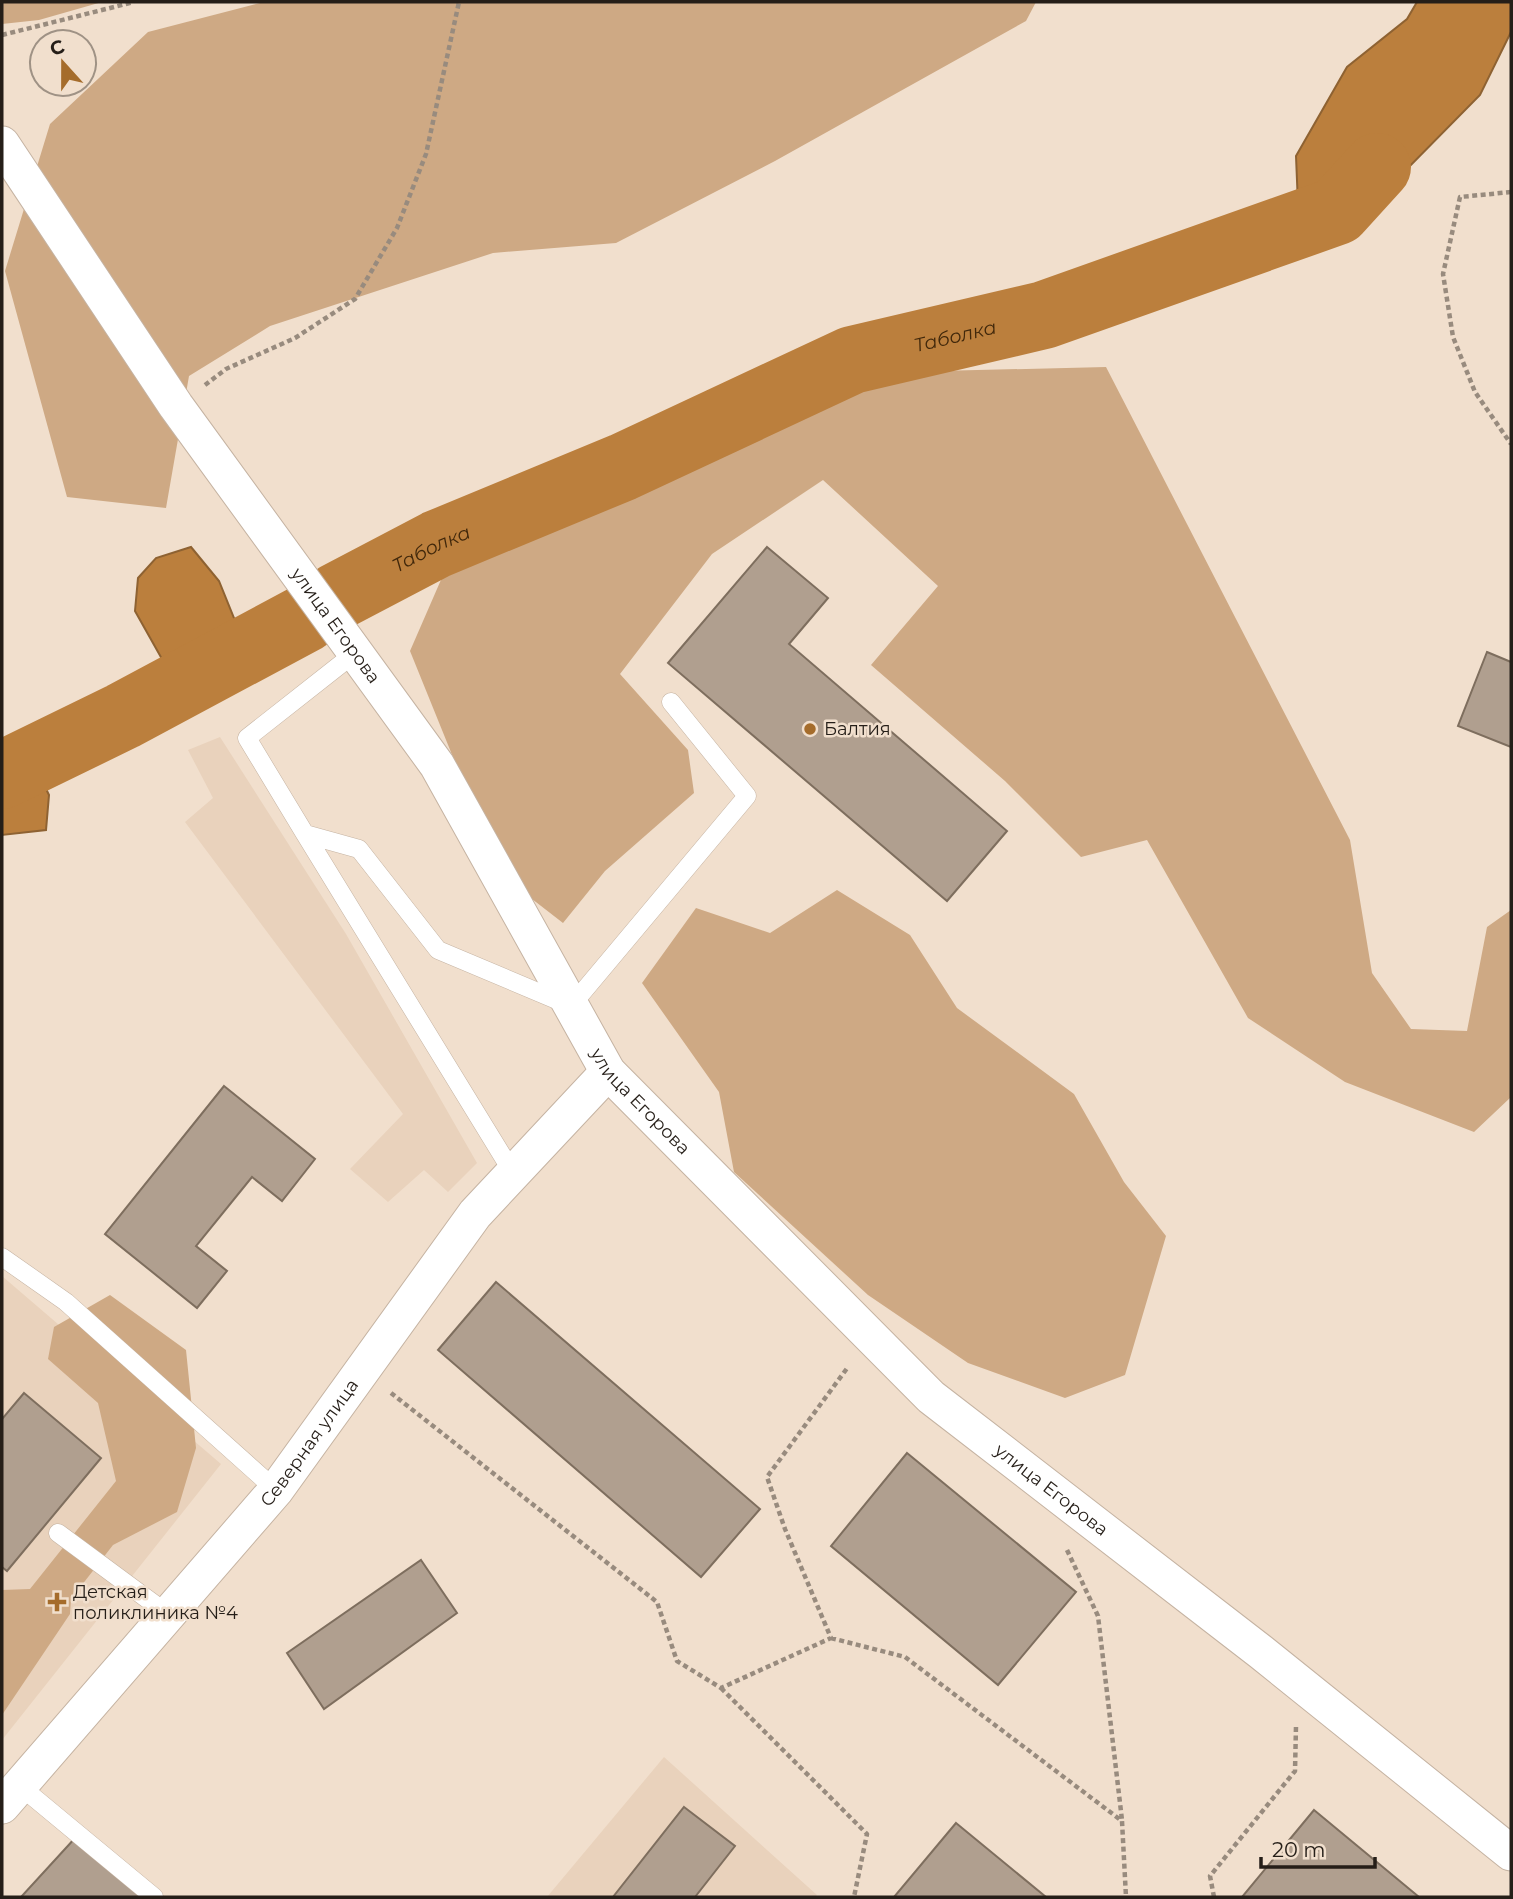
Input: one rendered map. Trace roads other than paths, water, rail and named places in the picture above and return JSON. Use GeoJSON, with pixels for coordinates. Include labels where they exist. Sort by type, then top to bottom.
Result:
{"type":"FeatureCollection","features":[{"type":"Feature","properties":{"kind":"street","name":"улица Егорова"},"geometry":{"type":"LineString","coordinates":[[2,144],[176,406],[438,765],[608,1072],[931,1397],[1297,1681],[1511,1853]]}},
{"type":"Feature","properties":{"kind":"street","name":"Северная улица"},"geometry":{"type":"LineString","coordinates":[[11,1796],[276,1490],[475,1214],[608,1072]]}},
{"type":"Feature","properties":{"kind":"lane"},"geometry":{"type":"LineString","coordinates":[[355,653],[247,738],[513,1173]]}},
{"type":"Feature","properties":{"kind":"lane"},"geometry":{"type":"LineString","coordinates":[[305,834],[359,849],[439,950],[571,1006],[747,796],[671,702]]}},
{"type":"Feature","properties":{"kind":"lane"},"geometry":{"type":"LineString","coordinates":[[2,1257],[66,1302],[276,1490]]}},
{"type":"Feature","properties":{"kind":"lane"},"geometry":{"type":"LineString","coordinates":[[58,1533],[169,1615]]}},
{"type":"Feature","properties":{"kind":"lane"},"geometry":{"type":"LineString","coordinates":[[11,1796],[154,1897]]}},
{"type":"Feature","properties":{"kind":"waterway","name":"Таболка"},"geometry":{"type":"LineString","coordinates":[[336,597],[437,544],[623,467],[852,360],[1044,315],[1337,211],[1377,167]]}},
{"type":"Feature","properties":{"kind":"waterway","name":"Таболка"},"geometry":{"type":"LineString","coordinates":[[2,775],[123,716],[306,618]]}},
{"type":"Feature","properties":{"kind":"place","name":"Балтия"},"geometry":{"type":"Point","coordinates":[810,729]}},
{"type":"Feature","properties":{"kind":"place","name":"Детская поликлиника №4"},"geometry":{"type":"Point","coordinates":[57,1602]}}]}
